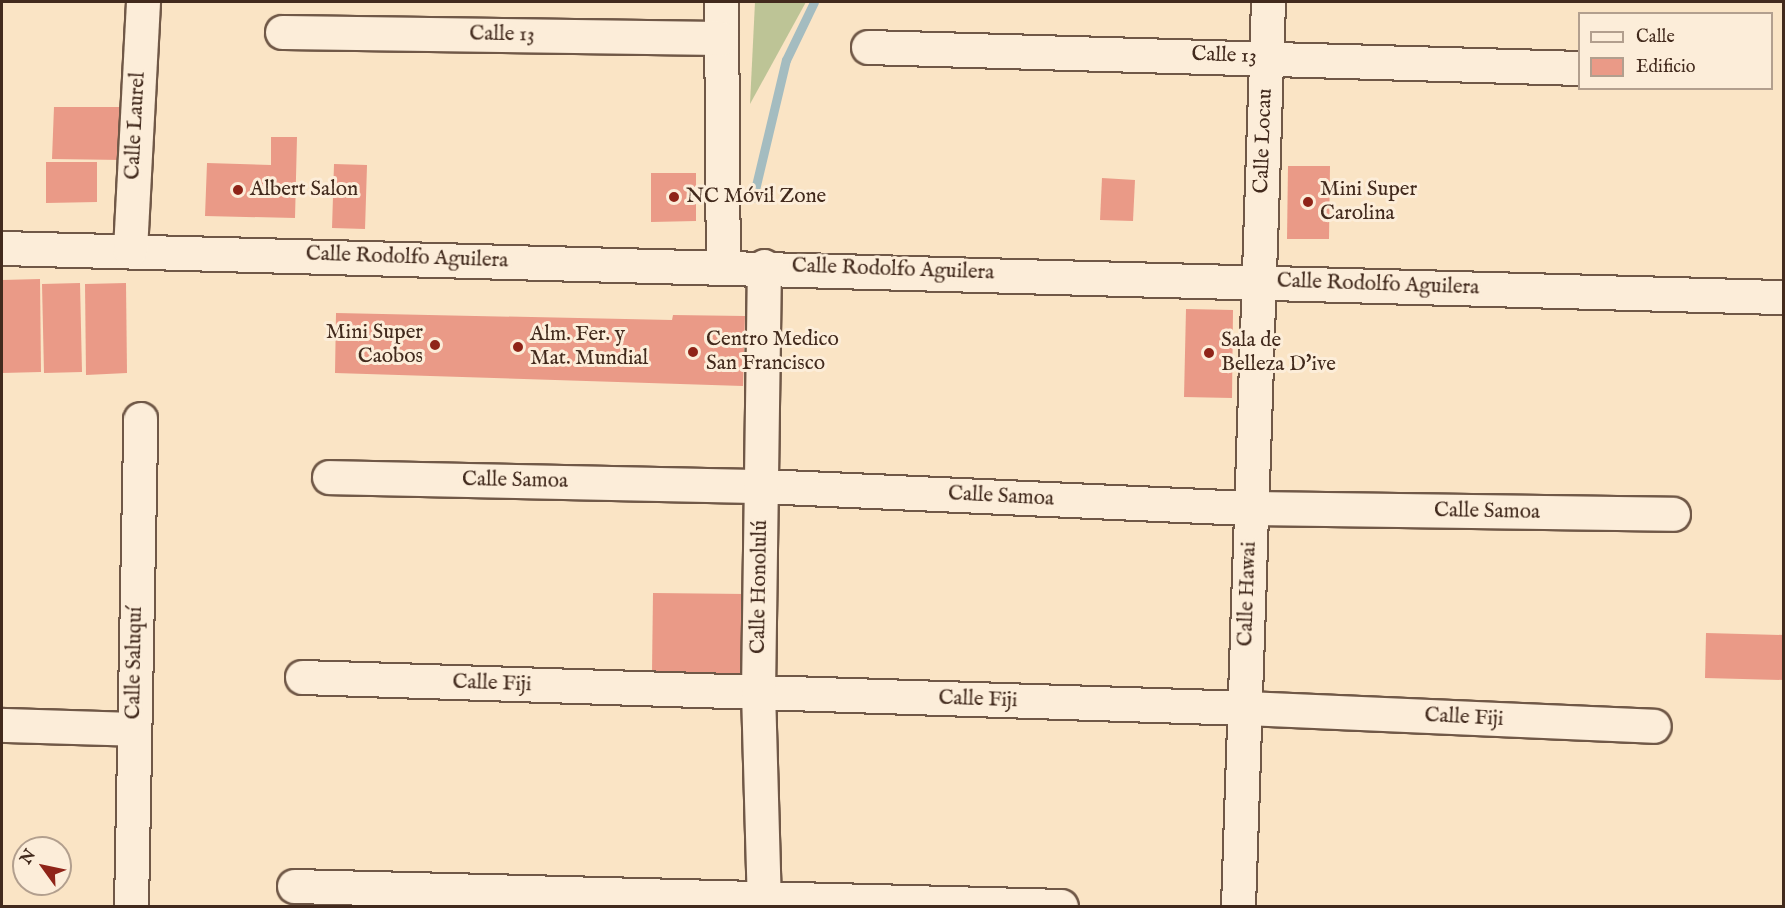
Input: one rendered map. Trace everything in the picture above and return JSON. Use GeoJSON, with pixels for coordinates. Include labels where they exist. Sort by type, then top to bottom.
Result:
{"type":"FeatureCollection","features":[{"type":"Feature","properties":{"kind":"street","name":"Calle Laurel"},"geometry":{"type":"LineString","coordinates":[[130,250],[143,2]]}},
{"type":"Feature","properties":{"kind":"street"},"geometry":{"type":"LineString","coordinates":[[722,2],[723,267]]}},
{"type":"Feature","properties":{"kind":"street","name":"Calle Locau"},"geometry":{"type":"LineString","coordinates":[[1259,281],[1268,2]]}},
{"type":"Feature","properties":{"kind":"street","name":"Calle 13"},"geometry":{"type":"LineString","coordinates":[[282,32],[721,38]]}},
{"type":"Feature","properties":{"kind":"street","name":"Calle 13"},"geometry":{"type":"LineString","coordinates":[[868,47],[1578,68]]}},
{"type":"Feature","properties":{"kind":"street","name":"Calle Rodolfo Aguilera"},"geometry":{"type":"LineString","coordinates":[[2,248],[764,267],[1784,297]]}},
{"type":"Feature","properties":{"kind":"street","name":"Calle Honolulú"},"geometry":{"type":"LineString","coordinates":[[764,267],[758,693],[764,901]]}},
{"type":"Feature","properties":{"kind":"street","name":"Calle Hawai"},"geometry":{"type":"LineString","coordinates":[[1238,906],[1259,281]]}},
{"type":"Feature","properties":{"kind":"street","name":"Calle Saluquí"},"geometry":{"type":"LineString","coordinates":[[131,906],[140,419]]}},
{"type":"Feature","properties":{"kind":"street","name":"Calle Samoa"},"geometry":{"type":"LineString","coordinates":[[329,477],[762,486],[1251,508],[1673,514]]}},
{"type":"Feature","properties":{"kind":"street","name":"Calle Fiji"},"geometry":{"type":"LineString","coordinates":[[302,677],[1245,708],[1654,726]]}},
{"type":"Feature","properties":{"kind":"street"},"geometry":{"type":"LineString","coordinates":[[2,725],[133,729]]}},
{"type":"Feature","properties":{"kind":"street"},"geometry":{"type":"LineString","coordinates":[[294,886],[764,901],[1061,906]]}},
{"type":"Feature","properties":{"kind":"green space"},"geometry":{"type":"Polygon","coordinates":[[[755,2],[806,2],[750,104],[755,2]]]}},
{"type":"Feature","properties":{"kind":"building"},"geometry":{"type":"Polygon","coordinates":[[[54,107],[124,107],[123,160],[52,159],[54,107]]]}},
{"type":"Feature","properties":{"kind":"building","name":"Albert Salon"},"geometry":{"type":"Polygon","coordinates":[[[271,137],[297,137],[295,218],[205,216],[207,163],[271,165],[271,137]]]}},
{"type":"Feature","properties":{"kind":"building"},"geometry":{"type":"Polygon","coordinates":[[[46,162],[97,162],[97,202],[46,203],[46,162]]]}},
{"type":"Feature","properties":{"kind":"building"},"geometry":{"type":"Polygon","coordinates":[[[334,164],[367,165],[365,229],[332,228],[334,164]]]}},
{"type":"Feature","properties":{"kind":"building","name":"Mini Super Carolina"},"geometry":{"type":"Polygon","coordinates":[[[1288,166],[1330,166],[1329,239],[1287,239],[1288,166]]]}},
{"type":"Feature","properties":{"kind":"building","name":"NC Móvil Zone"},"geometry":{"type":"Polygon","coordinates":[[[651,173],[696,173],[696,221],[651,222],[651,173]]]}},
{"type":"Feature","properties":{"kind":"building"},"geometry":{"type":"Polygon","coordinates":[[[1102,178],[1135,180],[1133,221],[1100,220],[1102,178]]]}},
{"type":"Feature","properties":{"kind":"building"},"geometry":{"type":"Polygon","coordinates":[[[40,279],[41,372],[2,373],[2,280],[40,279]]]}},
{"type":"Feature","properties":{"kind":"building"},"geometry":{"type":"Polygon","coordinates":[[[80,283],[82,372],[44,373],[42,284],[80,283]]]}},
{"type":"Feature","properties":{"kind":"building"},"geometry":{"type":"Polygon","coordinates":[[[126,283],[127,373],[86,375],[85,284],[126,283]]]}},
{"type":"Feature","properties":{"kind":"building","name":"Sala de Belleza D'ive"},"geometry":{"type":"Polygon","coordinates":[[[1186,309],[1233,310],[1232,398],[1184,397],[1186,309]]]}},
{"type":"Feature","properties":{"kind":"building"},"geometry":{"type":"Polygon","coordinates":[[[336,313],[672,320],[673,315],[745,316],[743,386],[335,373],[336,313]]]}},
{"type":"Feature","properties":{"kind":"building"},"geometry":{"type":"Polygon","coordinates":[[[653,593],[746,594],[745,674],[652,672],[653,593]]]}},
{"type":"Feature","properties":{"kind":"building"},"geometry":{"type":"Polygon","coordinates":[[[1706,633],[1784,635],[1784,680],[1705,678],[1706,633]]]}},
{"type":"Feature","properties":{"kind":"waterway"},"geometry":{"type":"LineString","coordinates":[[753,198],[786,60],[814,2]]}},
{"type":"Feature","properties":{"kind":"place","name":"Albert Salon"},"geometry":{"type":"Point","coordinates":[238,190]}},
{"type":"Feature","properties":{"kind":"place","name":"NC Móvil Zone"},"geometry":{"type":"Point","coordinates":[674,197]}},
{"type":"Feature","properties":{"kind":"place","name":"Mini Super Carolina"},"geometry":{"type":"Point","coordinates":[1308,202]}},
{"type":"Feature","properties":{"kind":"place","name":"Mini Super Caobos"},"geometry":{"type":"Point","coordinates":[435,345]}},
{"type":"Feature","properties":{"kind":"place","name":"Alm. Fer. y Mat. Mundial"},"geometry":{"type":"Point","coordinates":[518,347]}},
{"type":"Feature","properties":{"kind":"place","name":"Centro Medico San Francisco"},"geometry":{"type":"Point","coordinates":[693,352]}},
{"type":"Feature","properties":{"kind":"place","name":"Sala de Belleza D'ive"},"geometry":{"type":"Point","coordinates":[1209,353]}}]}
